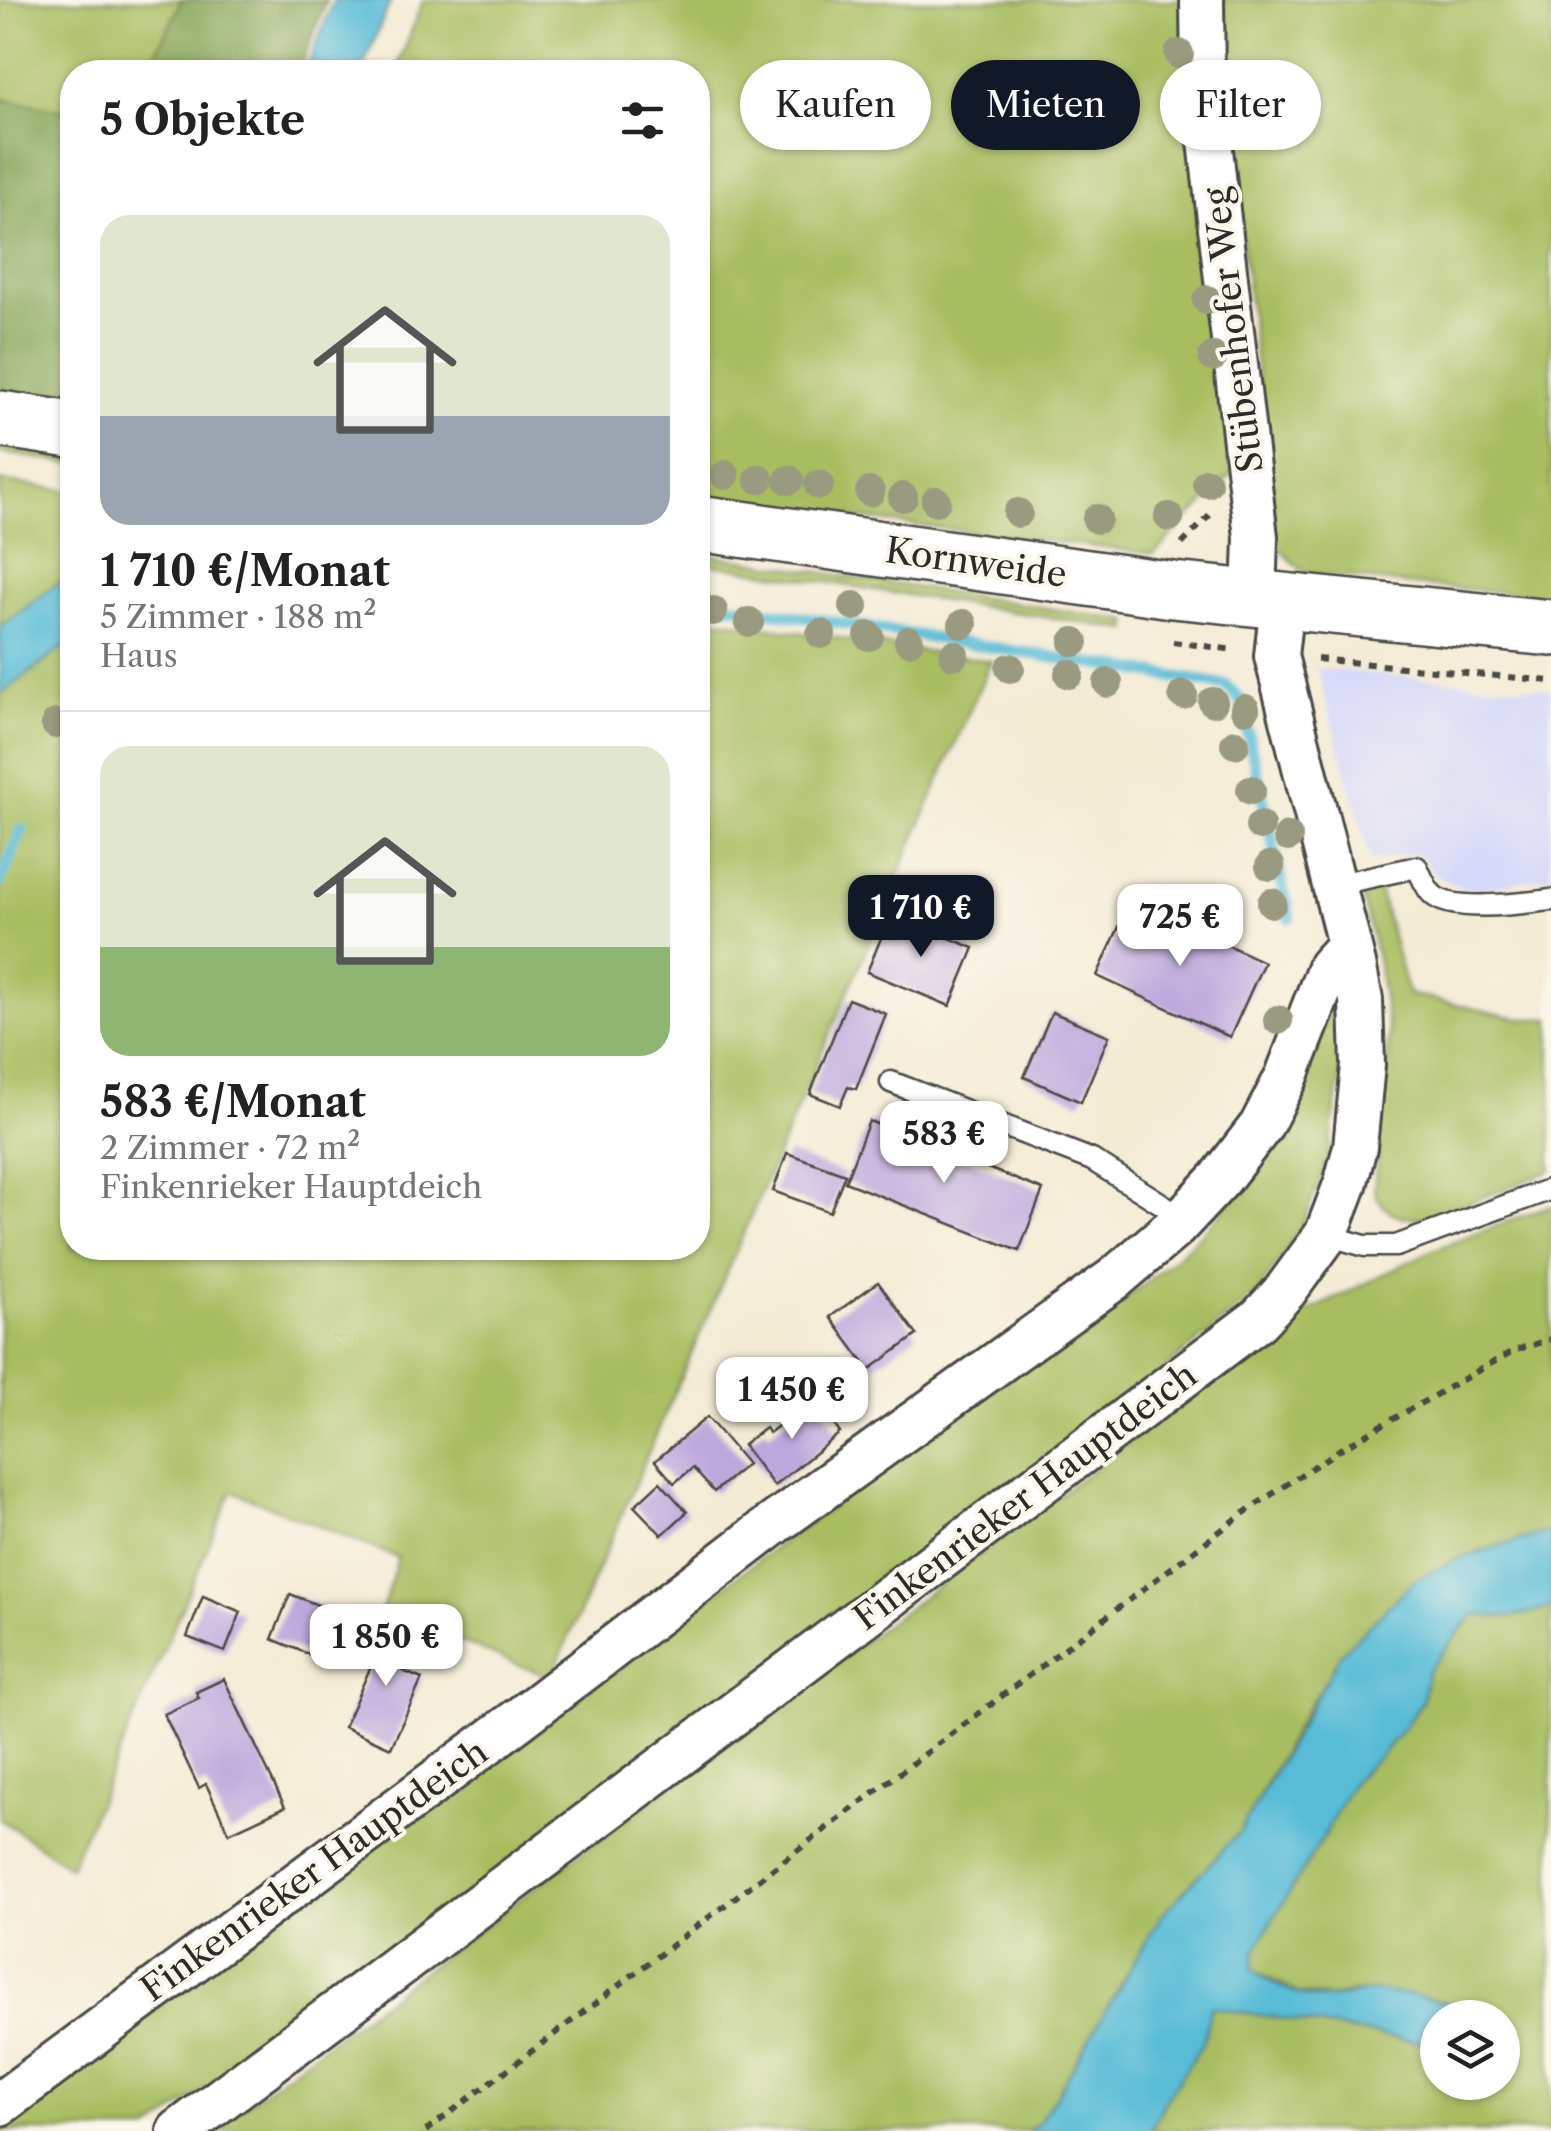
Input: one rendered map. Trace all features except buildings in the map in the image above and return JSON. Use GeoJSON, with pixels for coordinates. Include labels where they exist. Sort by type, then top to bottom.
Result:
{"type":"FeatureCollection","features":[{"type":"Feature","properties":{"kind":"main road"},"geometry":{"type":"LineString","coordinates":[[0,419],[60,428]]}},
{"type":"Feature","properties":{"kind":"main road","name":"Kornweide"},"geometry":{"type":"LineString","coordinates":[[710,525],[1268,601],[1551,628]]}},
{"type":"Feature","properties":{"kind":"street","name":"Stübenhofer Weg"},"geometry":{"type":"LineString","coordinates":[[1202,0],[1204,80],[1254,520],[1268,601]]}},
{"type":"Feature","properties":{"kind":"street","name":"Finkenrieker Hauptdeich"},"geometry":{"type":"LineString","coordinates":[[179,2131],[1258,1320],[1286,1291],[1326,1234],[1345,1185],[1361,1100],[1362,1016],[1349,945],[1276,656],[1268,601]]}},
{"type":"Feature","properties":{"kind":"street","name":"Finkenrieker Hauptdeich"},"geometry":{"type":"LineString","coordinates":[[0,2104],[522,1717],[775,1523],[1114,1279],[1184,1218],[1260,1126],[1286,1078],[1330,968],[1349,945]]}},
{"type":"Feature","properties":{"kind":"lane"},"geometry":{"type":"LineString","coordinates":[[1334,885],[1416,867],[1433,895],[1452,903],[1522,904],[1551,900]]}},
{"type":"Feature","properties":{"kind":"lane"},"geometry":{"type":"LineString","coordinates":[[891,1082],[1092,1160],[1184,1218]]}},
{"type":"Feature","properties":{"kind":"lane"},"geometry":{"type":"LineString","coordinates":[[1326,1234],[1365,1246],[1396,1246],[1551,1188]]}},
{"type":"Feature","properties":{"kind":"path"},"geometry":{"type":"LineString","coordinates":[[426,2131],[1248,1510],[1342,1448],[1496,1361],[1551,1339]]}},
{"type":"Feature","properties":{"kind":"shaded area"},"geometry":{"type":"Polygon","coordinates":[[[1317,669],[1551,689],[1551,876],[1467,891],[1434,874],[1418,853],[1371,861],[1317,669]]]}},
{"type":"Feature","properties":{"kind":"green space"},"geometry":{"type":"Polygon","coordinates":[[[0,0],[182,0],[153,60],[60,60],[60,110],[0,99],[0,0]]]}},
{"type":"Feature","properties":{"kind":"green space"},"geometry":{"type":"Polygon","coordinates":[[[182,0],[327,0],[304,60],[153,60],[182,0]]]}},
{"type":"Feature","properties":{"kind":"green space"},"geometry":{"type":"Polygon","coordinates":[[[423,0],[1188,0],[1194,60],[1160,60],[1160,150],[1203,150],[1236,470],[1154,554],[710,500],[710,60],[400,60],[423,0]]]}},
{"type":"Feature","properties":{"kind":"green space"},"geometry":{"type":"Polygon","coordinates":[[[1221,0],[1551,0],[1551,596],[1304,572],[1276,546],[1232,150],[1321,150],[1321,60],[1223,60],[1221,0]]]}},
{"type":"Feature","properties":{"kind":"green space"},"geometry":{"type":"Polygon","coordinates":[[[0,99],[60,110],[60,405],[0,395],[0,99]]]}},
{"type":"Feature","properties":{"kind":"green space"},"geometry":{"type":"Polygon","coordinates":[[[0,443],[60,452],[60,462],[0,452],[0,443]]]}},
{"type":"Feature","properties":{"kind":"green space"},"geometry":{"type":"Polygon","coordinates":[[[0,481],[60,489],[60,582],[0,627],[0,481]]]}},
{"type":"Feature","properties":{"kind":"green space"},"geometry":{"type":"Polygon","coordinates":[[[710,555],[1129,621],[1128,630],[710,564],[710,555]]]}},
{"type":"Feature","properties":{"kind":"green space"},"geometry":{"type":"Polygon","coordinates":[[[710,619],[991,661],[551,1678],[382,1610],[398,1558],[232,1491],[70,1867],[0,1819],[0,695],[60,650],[60,1260],[710,1260],[710,619]]]}},
{"type":"Feature","properties":{"kind":"green space"},"geometry":{"type":"Polygon","coordinates":[[[1378,886],[1408,994],[1522,1019],[1551,1019],[1551,1171],[1430,1218],[1412,1218],[1389,1211],[1374,1189],[1389,1035],[1361,891],[1378,886]]]}},
{"type":"Feature","properties":{"kind":"green space"},"geometry":{"type":"Polygon","coordinates":[[[1331,1003],[1338,1004],[1340,1011],[1341,1074],[1328,1159],[1303,1224],[1257,1294],[1134,1394],[149,2131],[0,2131],[0,2126],[15,2112],[978,1397],[1112,1308],[1175,1258],[1232,1200],[1273,1147],[1293,1107],[1331,1003]]]}},
{"type":"Feature","properties":{"kind":"green space"},"geometry":{"type":"Polygon","coordinates":[[[1551,1205],[1551,1531],[1459,1558],[1312,1699],[1241,1830],[1161,1916],[1059,2091],[1039,2122],[1028,2131],[210,2131],[1292,1320],[1431,1251],[1551,1205]]]}},
{"type":"Feature","properties":{"kind":"green space"},"geometry":{"type":"Polygon","coordinates":[[[1551,1608],[1551,2131],[1150,2131],[1202,2043],[1211,2007],[1420,2042],[1420,2100],[1520,2100],[1520,2000],[1420,2000],[1420,2004],[1354,1992],[1329,1998],[1297,1993],[1252,1969],[1255,1952],[1267,1929],[1353,1781],[1381,1755],[1422,1702],[1427,1672],[1473,1615],[1511,1617],[1551,1608]]]}},
{"type":"Feature","properties":{"kind":"water"},"geometry":{"type":"Polygon","coordinates":[[[334,0],[391,0],[366,60],[310,60],[334,0]]]}},
{"type":"Feature","properties":{"kind":"water"},"geometry":{"type":"Polygon","coordinates":[[[60,582],[60,650],[0,695],[0,627],[60,582]]]}},
{"type":"Feature","properties":{"kind":"water"},"geometry":{"type":"Polygon","coordinates":[[[1551,1531],[1551,1608],[1511,1617],[1473,1615],[1427,1672],[1422,1702],[1407,1723],[1353,1781],[1267,1929],[1255,1952],[1253,1969],[1279,1986],[1322,1998],[1372,1992],[1435,2000],[1420,2000],[1420,2042],[1211,2007],[1203,2043],[1150,2131],[1028,2131],[1039,2122],[1059,2091],[1161,1916],[1241,1830],[1341,1653],[1414,1581],[1459,1558],[1551,1531]]]}},
{"type":"Feature","properties":{"kind":"waterway"},"geometry":{"type":"LineString","coordinates":[[710,602],[1225,685],[1240,699],[1290,918]]}},
{"type":"Feature","properties":{"kind":"waterway"},"geometry":{"type":"LineString","coordinates":[[0,882],[22,830]]}}]}
